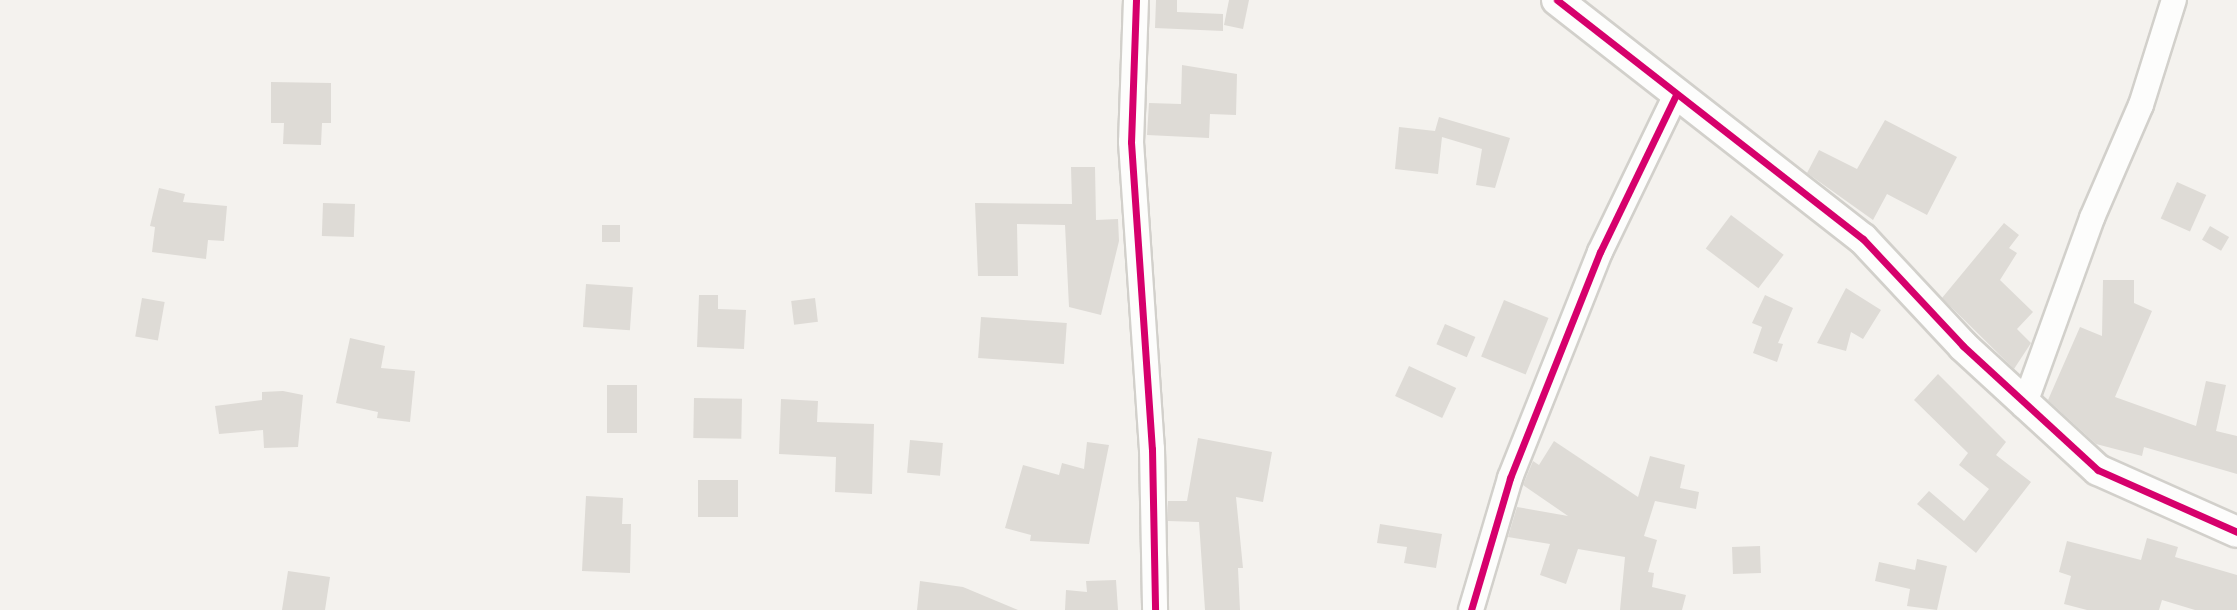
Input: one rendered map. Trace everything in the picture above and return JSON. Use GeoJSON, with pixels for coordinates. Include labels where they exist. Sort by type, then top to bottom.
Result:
{"type":"FeatureCollection","features":[{"type":"Feature","properties":{"kind":"street"},"geometry":{"type":"LineString","coordinates":[[1136,0],[1131,142],[1152,449],[1155,610]]}},
{"type":"Feature","properties":{"kind":"street"},"geometry":{"type":"LineString","coordinates":[[1557,0],[1863,239],[2024,406],[2098,470],[2237,532]]}},
{"type":"Feature","properties":{"kind":"street"},"geometry":{"type":"LineString","coordinates":[[2024,406],[2092,218],[2141,104],[2174,0]]}},
{"type":"Feature","properties":{"kind":"street"},"geometry":{"type":"LineString","coordinates":[[1471,610],[1510,478],[1600,252],[1676,95]]}},
{"type":"Feature","properties":{"kind":"building"},"geometry":{"type":"Polygon","coordinates":[[[1156,0],[1177,0],[1177,12],[1223,14],[1223,31],[1155,28],[1156,0]]]}},
{"type":"Feature","properties":{"kind":"building"},"geometry":{"type":"Polygon","coordinates":[[[1229,0],[1249,0],[1243,29],[1224,25],[1229,0]]]}},
{"type":"Feature","properties":{"kind":"building"},"geometry":{"type":"Polygon","coordinates":[[[1182,65],[1237,74],[1236,115],[1210,114],[1209,138],[1147,135],[1149,103],[1181,104],[1182,65]]]}},
{"type":"Feature","properties":{"kind":"building"},"geometry":{"type":"Polygon","coordinates":[[[271,82],[331,83],[331,123],[322,123],[321,145],[283,144],[284,123],[271,123],[271,82]]]}},
{"type":"Feature","properties":{"kind":"building"},"geometry":{"type":"Polygon","coordinates":[[[1439,117],[1510,138],[1495,188],[1476,185],[1482,149],[1442,137],[1438,174],[1395,169],[1399,127],[1435,131],[1439,117]]]}},
{"type":"Feature","properties":{"kind":"building"},"geometry":{"type":"Polygon","coordinates":[[[1885,120],[1957,157],[1927,215],[1887,194],[1873,220],[1807,173],[1819,150],[1857,169],[1885,120]]]}},
{"type":"Feature","properties":{"kind":"building"},"geometry":{"type":"Polygon","coordinates":[[[1071,167],[1095,167],[1096,220],[1118,219],[1119,241],[1101,315],[1069,307],[1065,225],[1017,224],[1018,276],[978,276],[975,203],[1072,204],[1071,167]]]}},
{"type":"Feature","properties":{"kind":"building"},"geometry":{"type":"Polygon","coordinates":[[[2177,182],[2206,195],[2190,232],[2161,219],[2177,182]]]}},
{"type":"Feature","properties":{"kind":"building"},"geometry":{"type":"Polygon","coordinates":[[[159,188],[185,194],[183,202],[227,206],[224,241],[208,240],[206,259],[152,252],[155,227],[150,226],[159,188]]]}},
{"type":"Feature","properties":{"kind":"building"},"geometry":{"type":"Polygon","coordinates":[[[323,203],[355,204],[354,237],[322,236],[323,203]]]}},
{"type":"Feature","properties":{"kind":"building"},"geometry":{"type":"Polygon","coordinates":[[[1731,215],[1784,255],[1758,288],[1706,249],[1731,215]]]}},
{"type":"Feature","properties":{"kind":"building"},"geometry":{"type":"Polygon","coordinates":[[[2004,223],[2019,235],[2009,248],[2017,253],[2000,280],[2033,312],[2017,329],[2031,343],[2014,369],[1942,298],[2004,223]]]}},
{"type":"Feature","properties":{"kind":"building"},"geometry":{"type":"Polygon","coordinates":[[[602,225],[620,225],[620,242],[602,242],[602,225]]]}},
{"type":"Feature","properties":{"kind":"building"},"geometry":{"type":"Polygon","coordinates":[[[2210,226],[2229,237],[2221,251],[2202,240],[2210,226]]]}},
{"type":"Feature","properties":{"kind":"building"},"geometry":{"type":"Polygon","coordinates":[[[2103,280],[2134,280],[2134,303],[2152,311],[2115,397],[2196,426],[2206,381],[2226,385],[2216,431],[2237,436],[2237,474],[2144,447],[2142,456],[2096,444],[2048,400],[2080,327],[2102,336],[2103,280]]]}},
{"type":"Feature","properties":{"kind":"building"},"geometry":{"type":"Polygon","coordinates":[[[586,284],[633,287],[630,330],[583,327],[586,284]]]}},
{"type":"Feature","properties":{"kind":"building"},"geometry":{"type":"Polygon","coordinates":[[[1846,288],[1881,310],[1863,339],[1851,332],[1846,351],[1817,343],[1846,288]]]}},
{"type":"Feature","properties":{"kind":"building"},"geometry":{"type":"Polygon","coordinates":[[[699,295],[718,295],[718,309],[746,310],[744,349],[697,347],[699,295]]]}},
{"type":"Feature","properties":{"kind":"building"},"geometry":{"type":"Polygon","coordinates":[[[1765,295],[1793,308],[1778,343],[1783,344],[1777,362],[1753,353],[1762,327],[1752,323],[1765,295]]]}},
{"type":"Feature","properties":{"kind":"building"},"geometry":{"type":"Polygon","coordinates":[[[142,298],[165,302],[158,340],[135,336],[142,298]]]}},
{"type":"Feature","properties":{"kind":"building"},"geometry":{"type":"Polygon","coordinates":[[[815,298],[818,322],[794,325],[791,301],[815,298]]]}},
{"type":"Feature","properties":{"kind":"building"},"geometry":{"type":"Polygon","coordinates":[[[1504,300],[1549,318],[1526,375],[1481,357],[1504,300]]]}},
{"type":"Feature","properties":{"kind":"building"},"geometry":{"type":"Polygon","coordinates":[[[981,317],[1067,323],[1064,364],[978,358],[981,317]]]}},
{"type":"Feature","properties":{"kind":"building"},"geometry":{"type":"Polygon","coordinates":[[[1445,324],[1475,337],[1467,357],[1436,344],[1445,324]]]}},
{"type":"Feature","properties":{"kind":"building"},"geometry":{"type":"Polygon","coordinates":[[[350,338],[385,346],[381,368],[415,371],[410,422],[377,418],[378,412],[336,403],[350,338]]]}},
{"type":"Feature","properties":{"kind":"building"},"geometry":{"type":"Polygon","coordinates":[[[1409,366],[1456,388],[1442,418],[1395,396],[1409,366]]]}},
{"type":"Feature","properties":{"kind":"building"},"geometry":{"type":"Polygon","coordinates":[[[1938,374],[2006,442],[1996,455],[2031,482],[1976,553],[1917,504],[1929,491],[1964,521],[1989,489],[1959,465],[1968,453],[1914,400],[1938,374]]]}},
{"type":"Feature","properties":{"kind":"building"},"geometry":{"type":"Polygon","coordinates":[[[607,385],[637,385],[637,433],[607,433],[607,385]]]}},
{"type":"Feature","properties":{"kind":"building"},"geometry":{"type":"Polygon","coordinates":[[[283,391],[303,395],[298,447],[264,448],[263,430],[219,434],[215,406],[262,400],[262,392],[283,391]]]}},
{"type":"Feature","properties":{"kind":"building"},"geometry":{"type":"Polygon","coordinates":[[[694,398],[742,399],[741,439],[693,438],[694,398]]]}},
{"type":"Feature","properties":{"kind":"building"},"geometry":{"type":"Polygon","coordinates":[[[781,399],[818,401],[817,422],[874,424],[872,494],[835,492],[836,457],[779,454],[781,399]]]}},
{"type":"Feature","properties":{"kind":"building"},"geometry":{"type":"Polygon","coordinates":[[[1198,438],[1272,452],[1263,502],[1236,497],[1243,568],[1238,568],[1240,610],[1205,610],[1199,522],[1168,521],[1168,501],[1187,501],[1198,438]]]}},
{"type":"Feature","properties":{"kind":"building"},"geometry":{"type":"Polygon","coordinates":[[[910,440],[943,443],[940,476],[907,473],[910,440]]]}},
{"type":"Feature","properties":{"kind":"building"},"geometry":{"type":"Polygon","coordinates":[[[1554,441],[1638,497],[1650,456],[1685,465],[1680,488],[1699,492],[1696,509],[1655,501],[1644,536],[1657,540],[1648,572],[1654,573],[1652,587],[1686,595],[1682,610],[1620,610],[1625,557],[1578,549],[1566,584],[1540,575],[1550,544],[1508,537],[1517,507],[1568,516],[1523,485],[1533,461],[1539,465],[1554,441]]]}},
{"type":"Feature","properties":{"kind":"building"},"geometry":{"type":"Polygon","coordinates":[[[1087,442],[1109,445],[1089,544],[1030,541],[1031,535],[1005,528],[1023,465],[1059,475],[1062,463],[1084,469],[1087,442]]]}},
{"type":"Feature","properties":{"kind":"building"},"geometry":{"type":"Polygon","coordinates":[[[698,480],[738,480],[738,517],[698,517],[698,480]]]}},
{"type":"Feature","properties":{"kind":"building"},"geometry":{"type":"Polygon","coordinates":[[[586,496],[623,498],[622,524],[631,524],[630,573],[582,571],[586,496]]]}},
{"type":"Feature","properties":{"kind":"building"},"geometry":{"type":"Polygon","coordinates":[[[1380,524],[1442,534],[1436,568],[1404,563],[1407,547],[1377,543],[1380,524]]]}},
{"type":"Feature","properties":{"kind":"building"},"geometry":{"type":"Polygon","coordinates":[[[2147,538],[2178,547],[2175,557],[2237,575],[2237,610],[2195,610],[2162,600],[2159,610],[2087,610],[2064,604],[2071,576],[2059,572],[2067,541],[2141,560],[2147,538]]]}},
{"type":"Feature","properties":{"kind":"building"},"geometry":{"type":"Polygon","coordinates":[[[1760,546],[1761,573],[1733,574],[1732,547],[1760,546]]]}},
{"type":"Feature","properties":{"kind":"building"},"geometry":{"type":"Polygon","coordinates":[[[1917,559],[1947,566],[1937,610],[1907,606],[1910,589],[1875,581],[1879,562],[1915,570],[1917,559]]]}},
{"type":"Feature","properties":{"kind":"building"},"geometry":{"type":"Polygon","coordinates":[[[288,571],[330,577],[325,610],[282,610],[288,571]]]}},
{"type":"Feature","properties":{"kind":"building"},"geometry":{"type":"Polygon","coordinates":[[[1116,580],[1118,610],[1065,610],[1066,590],[1087,592],[1086,581],[1116,580]]]}},
{"type":"Feature","properties":{"kind":"building"},"geometry":{"type":"Polygon","coordinates":[[[920,581],[963,587],[1018,610],[917,610],[920,581]]]}},
{"type":"Feature","properties":{"kind":"cycle path"},"geometry":{"type":"LineString","coordinates":[[1136,0],[1131,142],[1152,449],[1155,610]]}},
{"type":"Feature","properties":{"kind":"cycle path"},"geometry":{"type":"LineString","coordinates":[[1557,0],[1863,239],[1963,346],[2098,470],[2237,532]]}},
{"type":"Feature","properties":{"kind":"cycle path"},"geometry":{"type":"LineString","coordinates":[[1471,610],[1510,478],[1600,252],[1676,95]]}}]}
